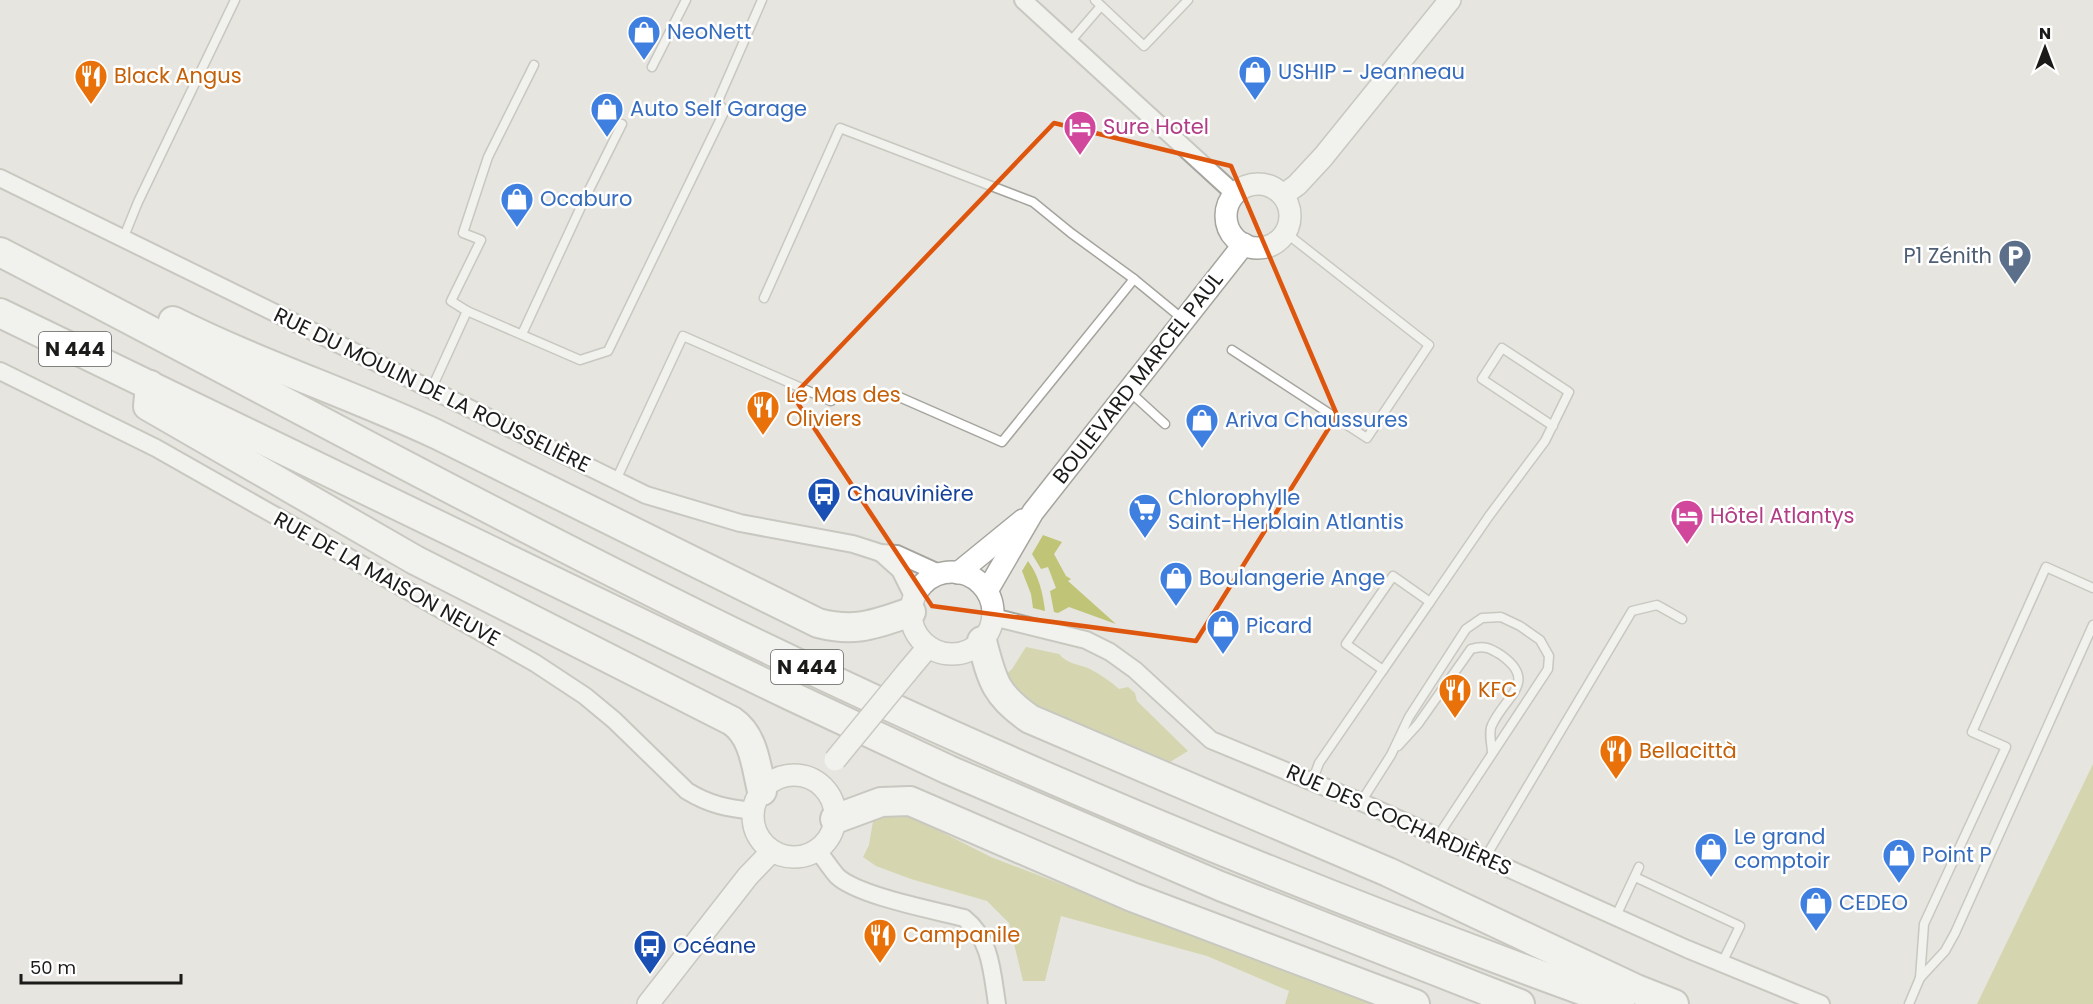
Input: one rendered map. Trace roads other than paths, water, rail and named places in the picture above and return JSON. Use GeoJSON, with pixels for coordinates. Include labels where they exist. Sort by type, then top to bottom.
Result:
{"type":"FeatureCollection","features":[{"type":"Feature","properties":{"kind":"highway","name":"N 444"},"geometry":{"type":"LineString","coordinates":[[0,252],[521,526],[704,618],[860,692],[1007,759],[1236,857],[1435,936],[1620,1004]]}},
{"type":"Feature","properties":{"kind":"highway"},"geometry":{"type":"LineString","coordinates":[[25,265],[47,258],[203,336],[382,409],[818,623],[850,629],[877,624],[912,605]]}},
{"type":"Feature","properties":{"kind":"highway","name":"N 444"},"geometry":{"type":"LineString","coordinates":[[0,314],[949,770],[1220,886],[1520,1004]]}},
{"type":"Feature","properties":{"kind":"highway"},"geometry":{"type":"LineString","coordinates":[[150,386],[148,406],[316,504],[415,560],[732,721],[744,731],[752,746],[757,801]]}},
{"type":"Feature","properties":{"kind":"highway"},"geometry":{"type":"LineString","coordinates":[[988,629],[992,677],[999,693],[1009,704],[1030,718],[1388,872],[1636,989],[1674,1004]]}},
{"type":"Feature","properties":{"kind":"highway"},"geometry":{"type":"LineString","coordinates":[[835,819],[881,802],[910,801],[1132,897],[1415,1004]]}},
{"type":"Feature","properties":{"kind":"street"},"geometry":{"type":"LineString","coordinates":[[1023,0],[1234,194]]}},
{"type":"Feature","properties":{"kind":"street"},"geometry":{"type":"LineString","coordinates":[[1283,195],[1297,185],[1323,157],[1450,0]]}},
{"type":"Feature","properties":{"kind":"street","name":"RUE DU MOULIN DE LA ROUSSELIÈRE"},"geometry":{"type":"LineString","coordinates":[[0,178],[646,495],[740,523],[904,556],[950,573]]}},
{"type":"Feature","properties":{"kind":"street"},"geometry":{"type":"LineString","coordinates":[[1259,184],[1272,187],[1283,195],[1291,214],[1286,233],[1276,243],[1263,248],[1244,244],[1233,235],[1227,222],[1227,207],[1234,194],[1245,186],[1259,184]]}},
{"type":"Feature","properties":{"kind":"street","name":"BOULEVARD MARCEL PAUL"},"geometry":{"type":"LineString","coordinates":[[987,591],[1033,512],[1244,244]]}},
{"type":"Feature","properties":{"kind":"street","name":"RUE DE LA MAISON NEUVE"},"geometry":{"type":"LineString","coordinates":[[0,371],[156,448],[536,663],[578,691],[615,720],[687,791],[702,800],[723,807],[757,801]]}},
{"type":"Feature","properties":{"kind":"street","name":"BOULEVARD MARCEL PAUL"},"geometry":{"type":"LineString","coordinates":[[950,573],[1033,512]]}},
{"type":"Feature","properties":{"kind":"street"},"geometry":{"type":"LineString","coordinates":[[881,552],[900,570],[912,605],[915,631],[928,647],[943,654],[960,654],[968,651],[988,629],[993,608],[987,591],[975,579],[950,573],[925,582],[912,605]]}},
{"type":"Feature","properties":{"kind":"street","name":"RUE DES COCHARDIÈRES"},"geometry":{"type":"LineString","coordinates":[[988,629],[1086,640],[1110,652],[1135,670],[1211,740],[1361,802],[1722,963],[1821,1004]]}},
{"type":"Feature","properties":{"kind":"street"},"geometry":{"type":"LineString","coordinates":[[817,782],[928,647]]}},
{"type":"Feature","properties":{"kind":"street"},"geometry":{"type":"LineString","coordinates":[[792,775],[817,782],[831,798],[835,819],[830,836],[817,850],[803,856],[787,857],[772,851],[756,833],[757,801],[775,780],[792,775]]}},
{"type":"Feature","properties":{"kind":"street"},"geometry":{"type":"LineString","coordinates":[[817,850],[838,877],[848,883],[872,893],[964,918],[983,937],[991,965],[997,1004]]}},
{"type":"Feature","properties":{"kind":"street"},"geometry":{"type":"LineString","coordinates":[[648,1004],[748,876],[772,851]]}},
{"type":"Feature","properties":{"kind":"lane"},"geometry":{"type":"LineString","coordinates":[[123,239],[138,202],[234,0]]}},
{"type":"Feature","properties":{"kind":"lane"},"geometry":{"type":"LineString","coordinates":[[652,67],[686,0]]}},
{"type":"Feature","properties":{"kind":"lane"},"geometry":{"type":"LineString","coordinates":[[534,65],[488,157],[463,233],[480,240],[451,301],[580,360],[608,351],[725,110],[717,104],[762,0]]}},
{"type":"Feature","properties":{"kind":"lane"},"geometry":{"type":"LineString","coordinates":[[1069,43],[1098,3],[1144,46],[1188,0]]}},
{"type":"Feature","properties":{"kind":"lane"},"geometry":{"type":"LineString","coordinates":[[522,334],[622,124]]}},
{"type":"Feature","properties":{"kind":"lane"},"geometry":{"type":"LineString","coordinates":[[764,298],[840,128],[1033,202],[1185,320]]}},
{"type":"Feature","properties":{"kind":"lane"},"geometry":{"type":"LineString","coordinates":[[1232,350],[1366,438],[1429,345],[1286,233]]}},
{"type":"Feature","properties":{"kind":"lane"},"geometry":{"type":"LineString","coordinates":[[897,396],[1002,441],[1134,279]]}},
{"type":"Feature","properties":{"kind":"lane"},"geometry":{"type":"LineString","coordinates":[[431,390],[467,310]]}},
{"type":"Feature","properties":{"kind":"lane"},"geometry":{"type":"LineString","coordinates":[[616,480],[682,336],[831,401]]}},
{"type":"Feature","properties":{"kind":"lane"},"geometry":{"type":"LineString","coordinates":[[1312,782],[1319,764],[1383,670],[1489,516],[1545,441],[1569,392],[1502,348],[1482,379],[1552,426]]}},
{"type":"Feature","properties":{"kind":"lane"},"geometry":{"type":"LineString","coordinates":[[1128,391],[1165,424]]}},
{"type":"Feature","properties":{"kind":"lane"},"geometry":{"type":"LineString","coordinates":[[1909,1004],[1920,978],[1924,924],[2006,747],[1972,732],[2046,567],[2093,588]]}},
{"type":"Feature","properties":{"kind":"lane"},"geometry":{"type":"LineString","coordinates":[[1383,670],[1346,644],[1366,615],[1393,576],[1430,602]]}},
{"type":"Feature","properties":{"kind":"lane"},"geometry":{"type":"LineString","coordinates":[[1485,858],[1632,611],[1657,605],[1682,619]]}},
{"type":"Feature","properties":{"kind":"lane"},"geometry":{"type":"LineString","coordinates":[[1361,802],[1391,754],[1409,717],[1466,629],[1482,618],[1501,618],[1520,626],[1540,640],[1549,656],[1548,669],[1438,836]]}},
{"type":"Feature","properties":{"kind":"lane"},"geometry":{"type":"LineString","coordinates":[[1920,978],[1945,951],[1955,933],[2093,625]]}},
{"type":"Feature","properties":{"kind":"lane"},"geometry":{"type":"LineString","coordinates":[[1391,754],[1418,724],[1471,649],[1480,646],[1490,648],[1515,665],[1520,676],[1518,685],[1490,727],[1492,753]]}},
{"type":"Feature","properties":{"kind":"lane"},"geometry":{"type":"LineString","coordinates":[[1616,916],[1639,867]]}},
{"type":"Feature","properties":{"kind":"lane"},"geometry":{"type":"LineString","coordinates":[[1635,877],[1740,926],[1722,963]]}},
{"type":"Feature","properties":{"kind":"place","name":"NeoNett"},"geometry":{"type":"Point","coordinates":[644,61]}},
{"type":"Feature","properties":{"kind":"place","name":"USHIP - Jeanneau"},"geometry":{"type":"Point","coordinates":[1255,101]}},
{"type":"Feature","properties":{"kind":"place","name":"Black Angus"},"geometry":{"type":"Point","coordinates":[91,105]}},
{"type":"Feature","properties":{"kind":"place","name":"Auto Self Garage"},"geometry":{"type":"Point","coordinates":[607,138]}},
{"type":"Feature","properties":{"kind":"place","name":"Sure Hotel"},"geometry":{"type":"Point","coordinates":[1080,156]}},
{"type":"Feature","properties":{"kind":"place","name":"Ocaburo"},"geometry":{"type":"Point","coordinates":[517,228]}},
{"type":"Feature","properties":{"kind":"place","name":"P1 Zénith"},"geometry":{"type":"Point","coordinates":[2015,285]}},
{"type":"Feature","properties":{"kind":"place","name":"Le Mas des Oliviers"},"geometry":{"type":"Point","coordinates":[763,436]}},
{"type":"Feature","properties":{"kind":"place","name":"Ariva Chaussures"},"geometry":{"type":"Point","coordinates":[1202,449]}},
{"type":"Feature","properties":{"kind":"place","name":"Chauvinière"},"geometry":{"type":"Point","coordinates":[824,523]}},
{"type":"Feature","properties":{"kind":"place","name":"Chlorophylle Saint-Herblain Atlantis"},"geometry":{"type":"Point","coordinates":[1145,539]}},
{"type":"Feature","properties":{"kind":"place","name":"Hôtel Atlantys"},"geometry":{"type":"Point","coordinates":[1687,545]}},
{"type":"Feature","properties":{"kind":"place","name":"Boulangerie Ange"},"geometry":{"type":"Point","coordinates":[1176,607]}},
{"type":"Feature","properties":{"kind":"place","name":"Picard"},"geometry":{"type":"Point","coordinates":[1223,655]}},
{"type":"Feature","properties":{"kind":"place","name":"KFC"},"geometry":{"type":"Point","coordinates":[1455,719]}},
{"type":"Feature","properties":{"kind":"place","name":"Bellacittà"},"geometry":{"type":"Point","coordinates":[1616,780]}},
{"type":"Feature","properties":{"kind":"place","name":"Le grand comptoir"},"geometry":{"type":"Point","coordinates":[1711,878]}},
{"type":"Feature","properties":{"kind":"place","name":"Point P"},"geometry":{"type":"Point","coordinates":[1899,884]}},
{"type":"Feature","properties":{"kind":"place","name":"CEDEO"},"geometry":{"type":"Point","coordinates":[1816,932]}},
{"type":"Feature","properties":{"kind":"place","name":"Campanile"},"geometry":{"type":"Point","coordinates":[880,964]}},
{"type":"Feature","properties":{"kind":"place","name":"Océane"},"geometry":{"type":"Point","coordinates":[650,975]}}]}
